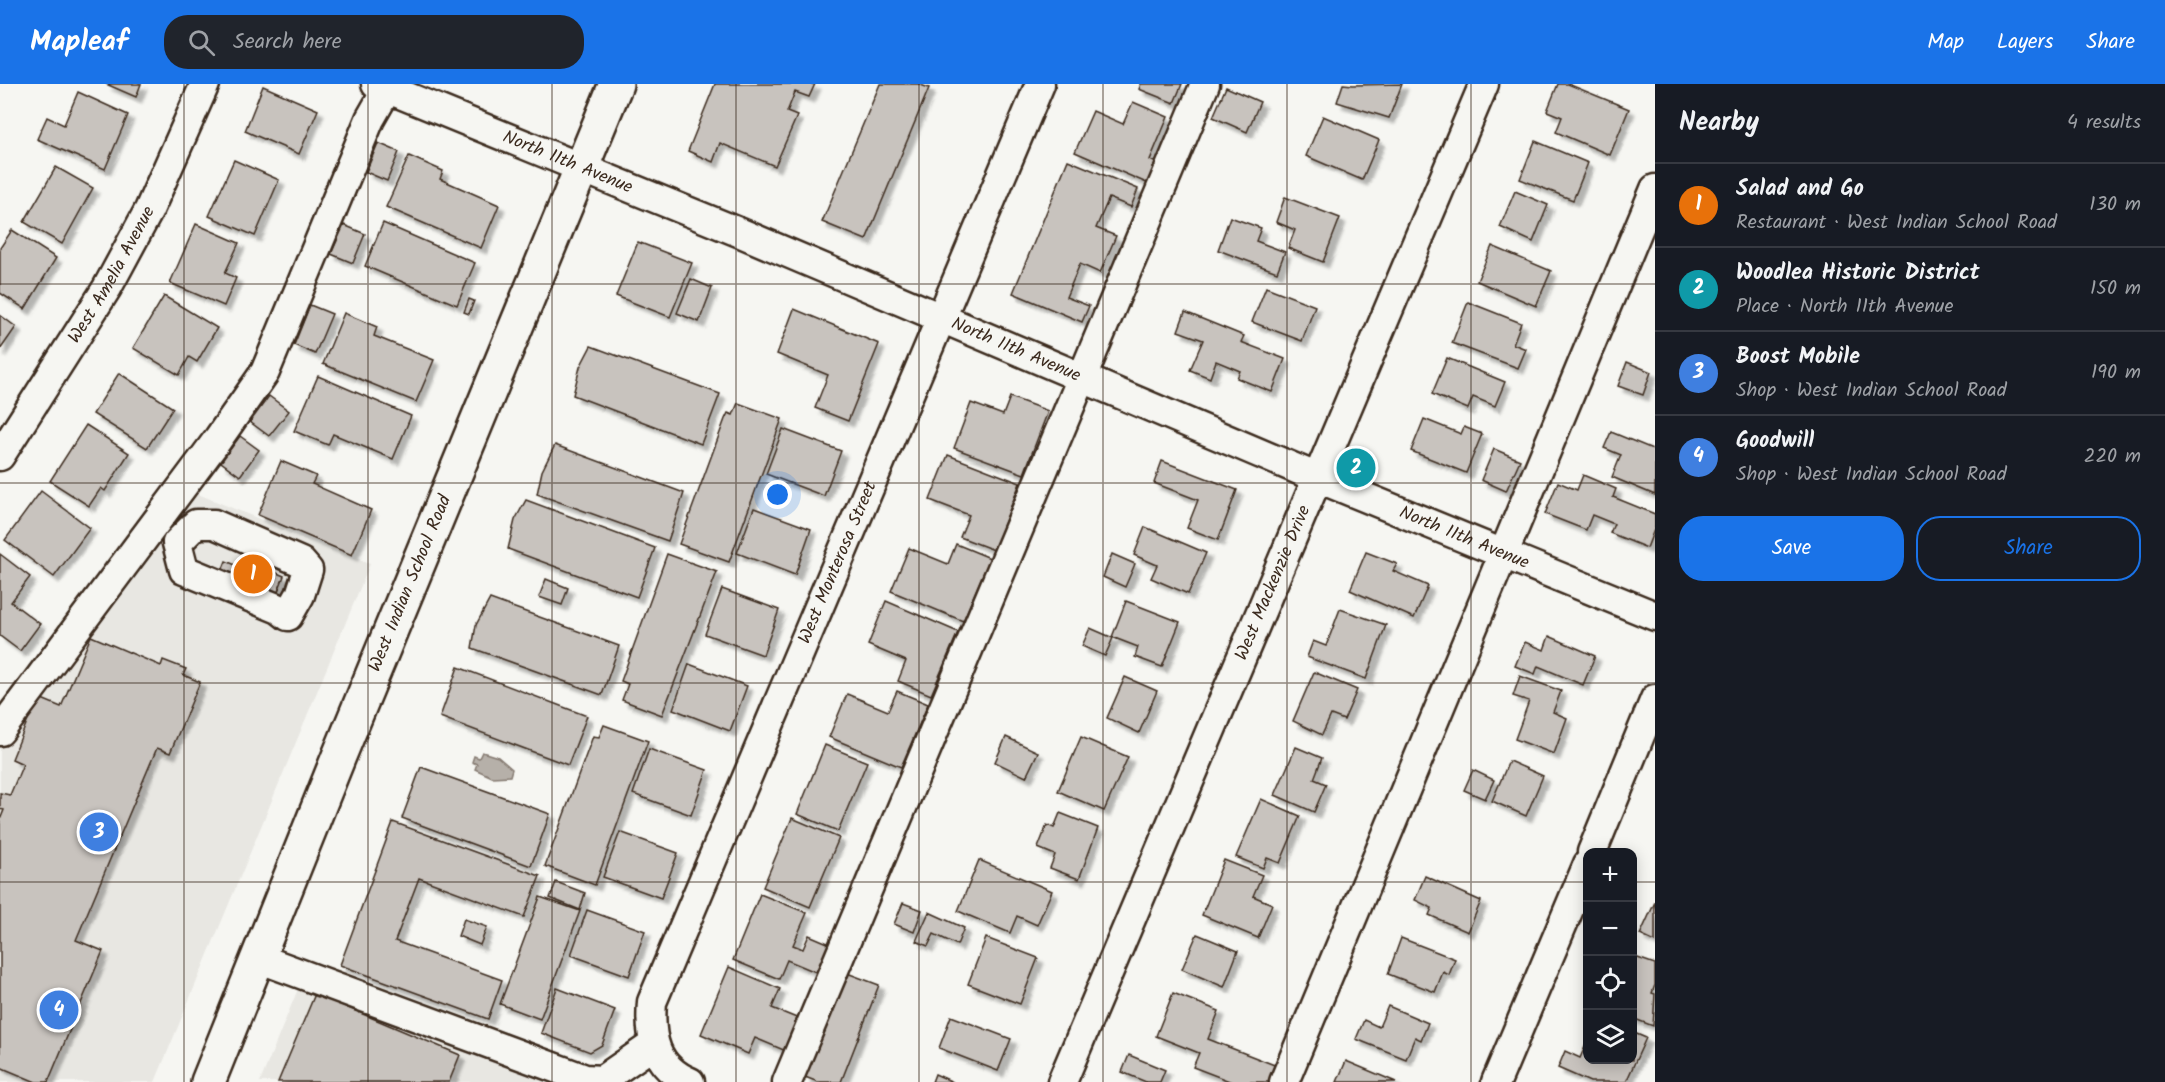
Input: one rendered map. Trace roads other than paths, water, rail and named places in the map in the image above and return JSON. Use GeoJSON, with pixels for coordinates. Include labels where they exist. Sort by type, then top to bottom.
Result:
{"type":"FeatureCollection","features":[{"type":"Feature","properties":{"kind":"main road","name":"West Indian School Road"},"geometry":{"type":"LineString","coordinates":[[208,1082],[616,84]]}},
{"type":"Feature","properties":{"kind":"street","name":"West Amelia Avenue"},"geometry":{"type":"LineString","coordinates":[[0,456],[108,288],[149,210],[205,84]]}},
{"type":"Feature","properties":{"kind":"street","name":"West Monterosa Street"},"geometry":{"type":"LineString","coordinates":[[654,1044],[650,1022],[652,1002],[1040,84]]}},
{"type":"Feature","properties":{"kind":"street"},"geometry":{"type":"LineString","coordinates":[[787,1082],[1205,84]]}},
{"type":"Feature","properties":{"kind":"street","name":"West Mackenzie Drive"},"geometry":{"type":"LineString","coordinates":[[1062,1082],[1484,84]]}},
{"type":"Feature","properties":{"kind":"street","name":"North 11th Avenue"},"geometry":{"type":"LineString","coordinates":[[385,86],[1084,376],[1318,478],[1655,616]]}},
{"type":"Feature","properties":{"kind":"street"},"geometry":{"type":"LineString","coordinates":[[0,731],[218,439],[265,372],[385,86]]}},
{"type":"Feature","properties":{"kind":"street"},"geometry":{"type":"LineString","coordinates":[[1284,1082],[1655,189]]}},
{"type":"Feature","properties":{"kind":"street"},"geometry":{"type":"LineString","coordinates":[[1594,848],[1655,699]]}},
{"type":"Feature","properties":{"kind":"street"},"geometry":{"type":"LineString","coordinates":[[1496,1082],[1583,874]]}},
{"type":"Feature","properties":{"kind":"street"},"geometry":{"type":"LineString","coordinates":[[258,958],[585,1079],[602,1080],[654,1044],[665,1067],[690,1082]]}},
{"type":"Feature","properties":{"kind":"place","name":"Woodlea Historic District"},"geometry":{"type":"Point","coordinates":[1356,468]}},
{"type":"Feature","properties":{"kind":"place","name":"Salad and Go"},"geometry":{"type":"Point","coordinates":[253,574]}},
{"type":"Feature","properties":{"kind":"place","name":"Boost Mobile"},"geometry":{"type":"Point","coordinates":[99,832]}},
{"type":"Feature","properties":{"kind":"place","name":"Goodwill"},"geometry":{"type":"Point","coordinates":[59,1010]}}]}
